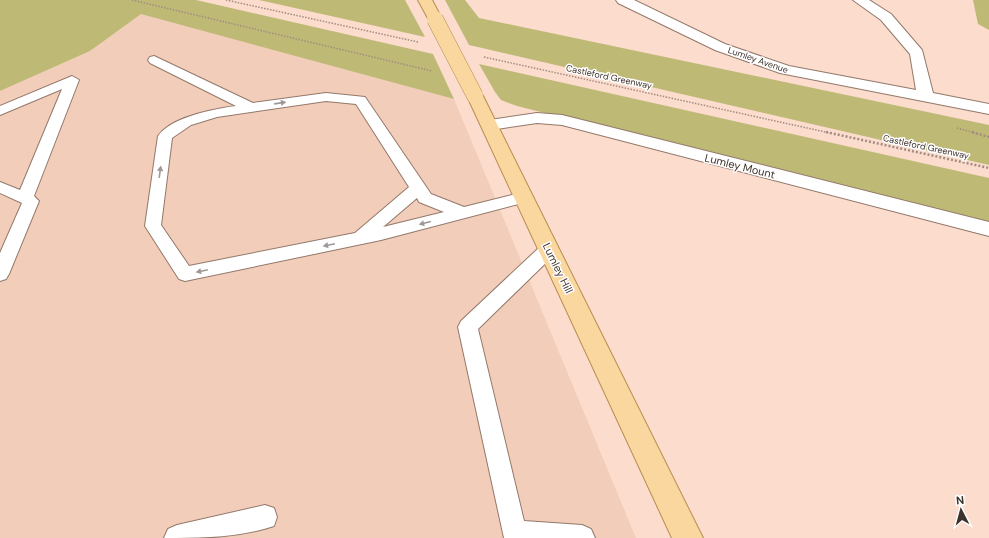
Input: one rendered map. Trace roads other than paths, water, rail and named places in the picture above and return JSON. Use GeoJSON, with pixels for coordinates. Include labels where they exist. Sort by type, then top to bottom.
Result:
{"type":"FeatureCollection","features":[{"type":"Feature","properties":{"kind":"main road","name":"Lumley Hill"},"geometry":{"type":"LineString","coordinates":[[425,0],[490,125],[688,538]]}},
{"type":"Feature","properties":{"kind":"street","name":"Lumley Avenue"},"geometry":{"type":"LineString","coordinates":[[623,0],[720,47],[786,70],[989,110]]}},
{"type":"Feature","properties":{"kind":"street"},"geometry":{"type":"LineString","coordinates":[[860,0],[886,17],[917,53],[926,97]]}},
{"type":"Feature","properties":{"kind":"street","name":"Lumley Mount"},"geometry":{"type":"LineString","coordinates":[[490,125],[537,118],[562,120],[989,229]]}},
{"type":"Feature","properties":{"kind":"lane"},"geometry":{"type":"LineString","coordinates":[[154,60],[251,108]]}},
{"type":"Feature","properties":{"kind":"lane"},"geometry":{"type":"LineString","coordinates":[[0,111],[72,80],[25,198]]}},
{"type":"Feature","properties":{"kind":"lane"},"geometry":{"type":"LineString","coordinates":[[463,213],[425,198],[360,100],[326,97],[215,113],[186,122],[165,136],[153,226],[185,274],[360,238],[463,213],[524,197]]}},
{"type":"Feature","properties":{"kind":"lane"},"geometry":{"type":"LineString","coordinates":[[0,187],[31,201],[0,274]]}},
{"type":"Feature","properties":{"kind":"lane"},"geometry":{"type":"LineString","coordinates":[[360,238],[418,188]]}},
{"type":"Feature","properties":{"kind":"lane"},"geometry":{"type":"LineString","coordinates":[[549,249],[468,327],[514,533],[582,538]]}},
{"type":"Feature","properties":{"kind":"lane"},"geometry":{"type":"LineString","coordinates":[[177,538],[265,517]]}}]}
